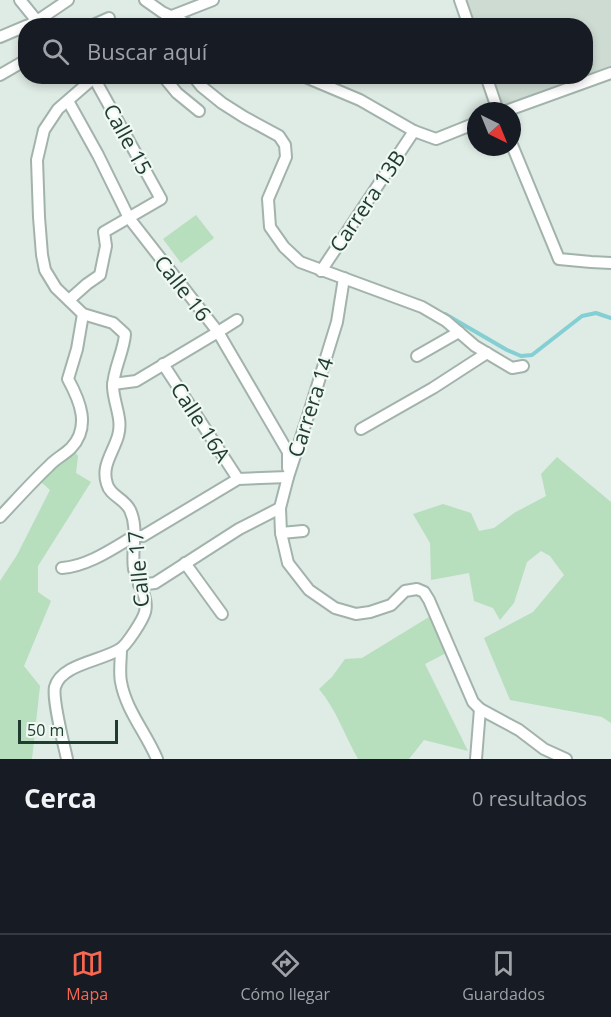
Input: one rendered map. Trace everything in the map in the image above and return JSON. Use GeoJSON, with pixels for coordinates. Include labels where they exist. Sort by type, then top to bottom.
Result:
{"type":"FeatureCollection","features":[{"type":"Feature","properties":{"kind":"street"},"geometry":{"type":"LineString","coordinates":[[20,0],[28,18]]}},
{"type":"Feature","properties":{"kind":"street"},"geometry":{"type":"LineString","coordinates":[[40,18],[68,0]]}},
{"type":"Feature","properties":{"kind":"street"},"geometry":{"type":"LineString","coordinates":[[145,0],[162,12],[176,18]]}},
{"type":"Feature","properties":{"kind":"street"},"geometry":{"type":"LineString","coordinates":[[169,18],[213,0]]}},
{"type":"Feature","properties":{"kind":"street"},"geometry":{"type":"LineString","coordinates":[[460,0],[466,18]]}},
{"type":"Feature","properties":{"kind":"street"},"geometry":{"type":"LineString","coordinates":[[0,37],[18,29]]}},
{"type":"Feature","properties":{"kind":"street"},"geometry":{"type":"LineString","coordinates":[[0,75],[18,65]]}},
{"type":"Feature","properties":{"kind":"street"},"geometry":{"type":"LineString","coordinates":[[593,80],[611,73]]}},
{"type":"Feature","properties":{"kind":"street","name":"Calle 17"},"geometry":{"type":"LineString","coordinates":[[87,84],[58,109],[44,130],[37,160],[40,245],[45,270],[56,288],[83,314],[113,323],[125,334],[113,384],[115,406],[120,418],[118,436],[105,469],[107,485],[116,497],[123,500],[135,523],[134,568],[145,598],[145,610],[139,625],[121,649]]}},
{"type":"Feature","properties":{"kind":"street","name":"Calle 15"},"geometry":{"type":"LineString","coordinates":[[99,84],[162,199],[129,218]]}},
{"type":"Feature","properties":{"kind":"street"},"geometry":{"type":"LineString","coordinates":[[170,84],[199,111]]}},
{"type":"Feature","properties":{"kind":"street"},"geometry":{"type":"LineString","coordinates":[[199,84],[222,103],[279,136],[285,145],[286,157],[268,199],[270,227],[284,247],[300,262],[422,307],[446,321],[487,353],[512,368],[523,366]]}},
{"type":"Feature","properties":{"kind":"street"},"geometry":{"type":"LineString","coordinates":[[322,84],[360,100],[414,131],[435,139],[467,127]]}},
{"type":"Feature","properties":{"kind":"street"},"geometry":{"type":"LineString","coordinates":[[489,84],[495,102]]}},
{"type":"Feature","properties":{"kind":"street"},"geometry":{"type":"LineString","coordinates":[[521,106],[581,84]]}},
{"type":"Feature","properties":{"kind":"street","name":"Calle 16"},"geometry":{"type":"LineString","coordinates":[[68,101],[98,154],[129,218],[218,332],[288,452],[288,477]]}},
{"type":"Feature","properties":{"kind":"street","name":"Carrera 13B"},"geometry":{"type":"LineString","coordinates":[[321,271],[414,131]]}},
{"type":"Feature","properties":{"kind":"street"},"geometry":{"type":"LineString","coordinates":[[517,156],[559,259],[611,263]]}},
{"type":"Feature","properties":{"kind":"street"},"geometry":{"type":"LineString","coordinates":[[69,300],[100,275],[106,246],[104,232],[129,218]]}},
{"type":"Feature","properties":{"kind":"street","name":"Carrera 14"},"geometry":{"type":"LineString","coordinates":[[62,568],[85,563],[134,536],[143,536],[238,479],[288,477],[337,322],[344,278]]}},
{"type":"Feature","properties":{"kind":"street"},"geometry":{"type":"LineString","coordinates":[[0,517],[51,464],[72,447],[81,431],[83,417],[77,395],[68,379],[77,349],[83,314]]}},
{"type":"Feature","properties":{"kind":"street"},"geometry":{"type":"LineString","coordinates":[[113,384],[136,381],[237,320]]}},
{"type":"Feature","properties":{"kind":"street"},"geometry":{"type":"LineString","coordinates":[[417,356],[459,332]]}},
{"type":"Feature","properties":{"kind":"street"},"geometry":{"type":"LineString","coordinates":[[361,429],[433,388],[487,353]]}},
{"type":"Feature","properties":{"kind":"street","name":"Calle 16A"},"geometry":{"type":"LineString","coordinates":[[163,364],[238,479]]}},
{"type":"Feature","properties":{"kind":"street"},"geometry":{"type":"LineString","coordinates":[[288,477],[280,508],[281,533],[288,563],[309,590],[335,608],[356,614],[390,605],[405,591],[417,589],[424,592],[473,702],[480,709],[519,730],[544,749],[566,759]]}},
{"type":"Feature","properties":{"kind":"street"},"geometry":{"type":"LineString","coordinates":[[139,585],[154,583],[238,529],[280,508]]}},
{"type":"Feature","properties":{"kind":"street"},"geometry":{"type":"LineString","coordinates":[[281,533],[303,531]]}},
{"type":"Feature","properties":{"kind":"street"},"geometry":{"type":"LineString","coordinates":[[185,563],[222,614]]}},
{"type":"Feature","properties":{"kind":"street"},"geometry":{"type":"LineString","coordinates":[[67,759],[54,689],[59,678],[77,666],[121,649],[121,681],[128,705],[157,759]]}},
{"type":"Feature","properties":{"kind":"street"},"geometry":{"type":"LineString","coordinates":[[476,759],[480,709]]}},
{"type":"Feature","properties":{"kind":"shaded area"},"geometry":{"type":"Polygon","coordinates":[[[462,0],[611,0],[611,74],[593,80],[593,18],[469,18],[462,0]]]}},
{"type":"Feature","properties":{"kind":"shaded area"},"geometry":{"type":"Polygon","coordinates":[[[492,84],[582,84],[521,105],[521,102],[499,102],[492,84]]]}},
{"type":"Feature","properties":{"kind":"green space"},"geometry":{"type":"Polygon","coordinates":[[[196,215],[214,238],[181,263],[163,239],[196,215]]]}},
{"type":"Feature","properties":{"kind":"green space"},"geometry":{"type":"Polygon","coordinates":[[[74,451],[78,456],[76,473],[91,482],[38,566],[38,592],[51,601],[24,666],[40,686],[32,759],[0,759],[0,581],[17,555],[50,490],[40,481],[74,451]]]}},
{"type":"Feature","properties":{"kind":"green space"},"geometry":{"type":"Polygon","coordinates":[[[557,457],[611,502],[611,723],[602,717],[510,700],[484,638],[533,612],[564,575],[550,556],[541,551],[527,562],[514,603],[500,620],[493,608],[474,601],[469,573],[431,580],[430,543],[413,514],[443,504],[471,513],[479,531],[494,528],[514,513],[546,496],[541,474],[557,457]]]}},
{"type":"Feature","properties":{"kind":"green space"},"geometry":{"type":"Polygon","coordinates":[[[429,617],[446,653],[425,664],[468,751],[424,740],[409,759],[358,759],[335,714],[319,689],[332,677],[345,659],[362,658],[429,617]]]}},
{"type":"Feature","properties":{"kind":"waterway"},"geometry":{"type":"LineString","coordinates":[[445,314],[521,356],[532,355],[582,316],[596,313],[611,318]]}}]}
